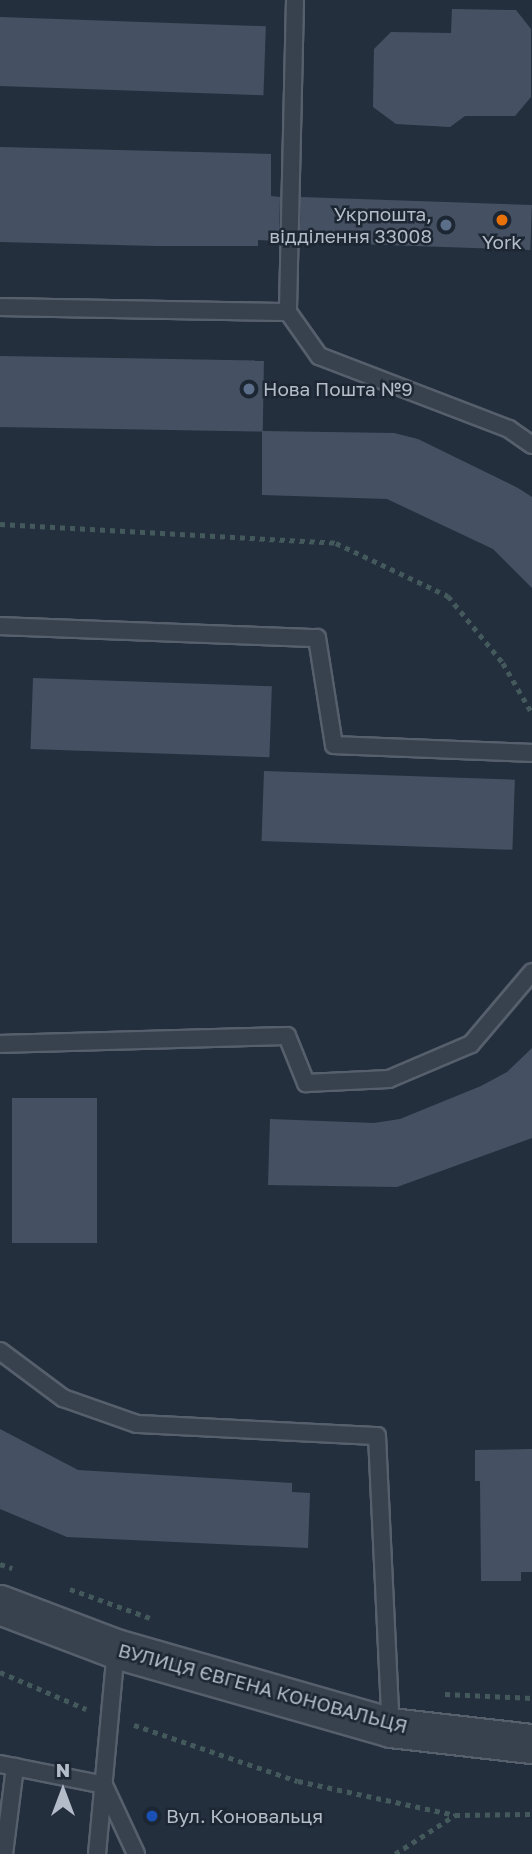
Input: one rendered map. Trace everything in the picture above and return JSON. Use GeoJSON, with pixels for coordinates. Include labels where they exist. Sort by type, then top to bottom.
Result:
{"type":"FeatureCollection","features":[{"type":"Feature","properties":{"kind":"street","name":"ВУЛИЦЯ ЄВГЕНА КОНОВАЛЬЦЯ"},"geometry":{"type":"LineString","coordinates":[[0,1605],[116,1649],[391,1728],[532,1744]]}},
{"type":"Feature","properties":{"kind":"lane"},"geometry":{"type":"LineString","coordinates":[[295,0],[288,312],[319,356],[509,429],[532,445]]}},
{"type":"Feature","properties":{"kind":"lane"},"geometry":{"type":"LineString","coordinates":[[0,307],[288,312]]}},
{"type":"Feature","properties":{"kind":"lane"},"geometry":{"type":"LineString","coordinates":[[0,626],[317,638],[334,745],[532,753]]}},
{"type":"Feature","properties":{"kind":"lane"},"geometry":{"type":"LineString","coordinates":[[0,1044],[287,1036],[306,1083],[389,1079],[471,1044],[532,972]]}},
{"type":"Feature","properties":{"kind":"lane"},"geometry":{"type":"LineString","coordinates":[[0,1351],[38,1383],[63,1398],[137,1424],[377,1436],[391,1728]]}},
{"type":"Feature","properties":{"kind":"lane"},"geometry":{"type":"LineString","coordinates":[[97,1854],[116,1649]]}},
{"type":"Feature","properties":{"kind":"lane"},"geometry":{"type":"LineString","coordinates":[[4,1854],[7,1765],[104,1785]]}},
{"type":"Feature","properties":{"kind":"lane"},"geometry":{"type":"LineString","coordinates":[[104,1785],[136,1854]]}},
{"type":"Feature","properties":{"kind":"path"},"geometry":{"type":"LineString","coordinates":[[0,524],[336,542],[448,596],[503,663],[532,713]]}},
{"type":"Feature","properties":{"kind":"path"},"geometry":{"type":"LineString","coordinates":[[0,1564],[25,1573]]}},
{"type":"Feature","properties":{"kind":"path"},"geometry":{"type":"LineString","coordinates":[[62,1586],[160,1621]]}},
{"type":"Feature","properties":{"kind":"path"},"geometry":{"type":"LineString","coordinates":[[0,1672],[111,1717],[298,1781],[455,1815],[532,1814]]}},
{"type":"Feature","properties":{"kind":"path"},"geometry":{"type":"LineString","coordinates":[[389,1689],[532,1698]]}},
{"type":"Feature","properties":{"kind":"path"},"geometry":{"type":"LineString","coordinates":[[395,1854],[455,1815]]}},
{"type":"Feature","properties":{"kind":"building"},"geometry":{"type":"Polygon","coordinates":[[[452,9],[516,10],[531,29],[531,97],[515,116],[465,116],[450,127],[396,124],[373,107],[374,49],[391,32],[451,33],[452,9]]]}},
{"type":"Feature","properties":{"kind":"building"},"geometry":{"type":"Polygon","coordinates":[[[0,17],[266,26],[263,95],[0,86],[0,17]]]}},
{"type":"Feature","properties":{"kind":"building"},"geometry":{"type":"Polygon","coordinates":[[[0,147],[271,154],[271,196],[280,197],[279,241],[258,240],[258,246],[0,242],[0,147]]]}},
{"type":"Feature","properties":{"kind":"building"},"geometry":{"type":"Polygon","coordinates":[[[301,197],[532,205],[530,250],[299,242],[301,197]]]}},
{"type":"Feature","properties":{"kind":"building"},"geometry":{"type":"Polygon","coordinates":[[[0,356],[264,361],[263,432],[0,427],[0,356]]]}},
{"type":"Feature","properties":{"kind":"building"},"geometry":{"type":"Polygon","coordinates":[[[262,431],[394,433],[418,439],[518,488],[532,497],[532,588],[493,549],[387,499],[262,495],[262,431]]]}},
{"type":"Feature","properties":{"kind":"building"},"geometry":{"type":"Polygon","coordinates":[[[33,678],[272,686],[269,757],[31,749],[33,678]]]}},
{"type":"Feature","properties":{"kind":"building"},"geometry":{"type":"Polygon","coordinates":[[[264,771],[515,780],[512,850],[262,841],[264,771]]]}},
{"type":"Feature","properties":{"kind":"building"},"geometry":{"type":"Polygon","coordinates":[[[532,1048],[532,1138],[397,1187],[268,1185],[270,1119],[374,1123],[400,1119],[481,1086],[507,1072],[532,1048]]]}},
{"type":"Feature","properties":{"kind":"building"},"geometry":{"type":"Polygon","coordinates":[[[12,1098],[97,1098],[97,1243],[12,1243],[12,1098]]]}},
{"type":"Feature","properties":{"kind":"building"},"geometry":{"type":"Polygon","coordinates":[[[0,1429],[78,1470],[292,1483],[292,1492],[310,1493],[308,1548],[67,1537],[0,1509],[0,1429]]]}},
{"type":"Feature","properties":{"kind":"building"},"geometry":{"type":"Polygon","coordinates":[[[532,1449],[532,1572],[521,1572],[521,1581],[481,1581],[480,1481],[475,1481],[475,1450],[532,1449]]]}},
{"type":"Feature","properties":{"kind":"place","name":"York"},"geometry":{"type":"Point","coordinates":[502,220]}},
{"type":"Feature","properties":{"kind":"place","name":"Укрпошта, відділення 33008"},"geometry":{"type":"Point","coordinates":[446,225]}},
{"type":"Feature","properties":{"kind":"place","name":"Нова Пошта №9"},"geometry":{"type":"Point","coordinates":[249,389]}},
{"type":"Feature","properties":{"kind":"place","name":"Вул. Коновальця"},"geometry":{"type":"Point","coordinates":[152,1816]}}]}
